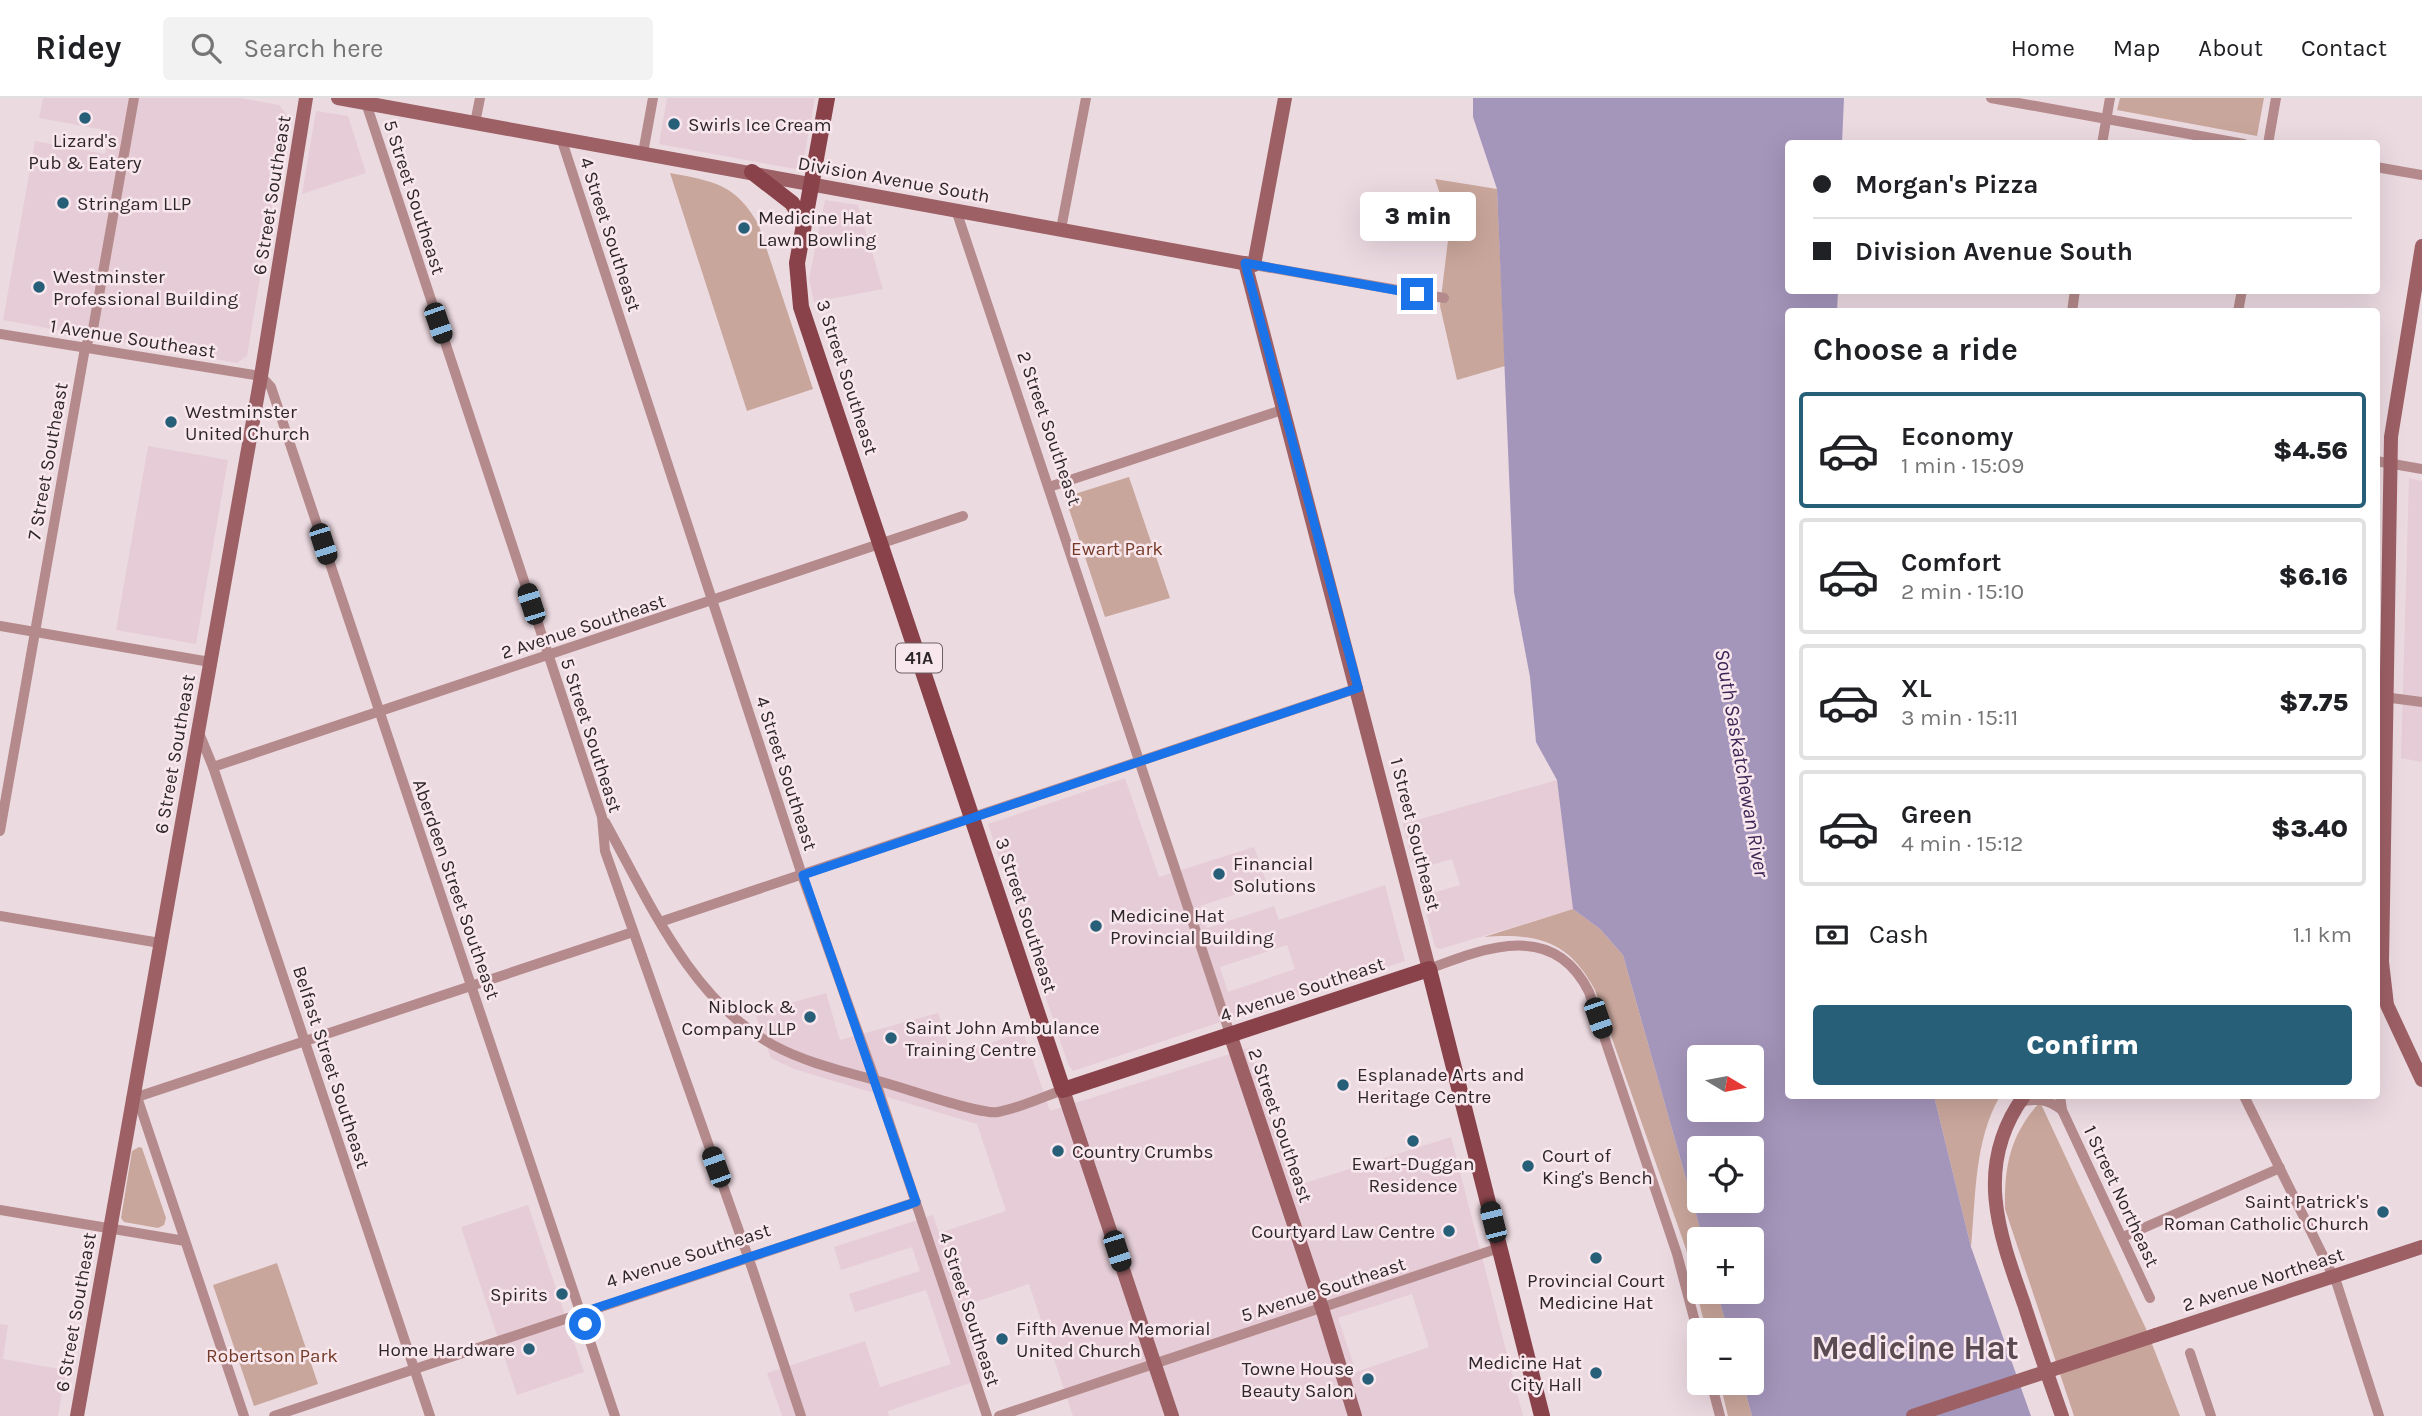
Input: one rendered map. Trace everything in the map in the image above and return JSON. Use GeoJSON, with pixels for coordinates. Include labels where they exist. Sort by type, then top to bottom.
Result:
{"type":"FeatureCollection","features":[{"type":"Feature","properties":{"kind":"main road","name":"41A"},"geometry":{"type":"LineString","coordinates":[[811,183],[827,98]]}},
{"type":"Feature","properties":{"kind":"main road"},"geometry":{"type":"LineString","coordinates":[[752,172],[792,202],[804,223]]}},
{"type":"Feature","properties":{"kind":"main road","name":"3 Street Southeast"},"geometry":{"type":"LineString","coordinates":[[811,183],[797,273],[801,307],[1063,1090]]}},
{"type":"Feature","properties":{"kind":"main road","name":"4 Avenue Southeast"},"geometry":{"type":"LineString","coordinates":[[1063,1090],[1429,969]]}},
{"type":"Feature","properties":{"kind":"main road","name":"1 Street Southeast"},"geometry":{"type":"LineString","coordinates":[[1429,969],[1542,1416]]}},
{"type":"Feature","properties":{"kind":"street","name":"7 Street Southeast"},"geometry":{"type":"LineString","coordinates":[[0,831],[85,348],[93,329],[134,98]]}},
{"type":"Feature","properties":{"kind":"street","name":"6 Street Southeast"},"geometry":{"type":"LineString","coordinates":[[77,1416],[261,376],[306,98]]}},
{"type":"Feature","properties":{"kind":"street","name":"Division Avenue South"},"geometry":{"type":"LineString","coordinates":[[338,98],[1444,298]]}},
{"type":"Feature","properties":{"kind":"street"},"geometry":{"type":"LineString","coordinates":[[475,123],[480,98]]}},
{"type":"Feature","properties":{"kind":"street"},"geometry":{"type":"LineString","coordinates":[[643,153],[653,98]]}},
{"type":"Feature","properties":{"kind":"street"},"geometry":{"type":"LineString","coordinates":[[1061,229],[1086,98]]}},
{"type":"Feature","properties":{"kind":"street"},"geometry":{"type":"LineString","coordinates":[[1250,264],[1285,98]]}},
{"type":"Feature","properties":{"kind":"street"},"geometry":{"type":"LineString","coordinates":[[1991,98],[2222,140]]}},
{"type":"Feature","properties":{"kind":"street"},"geometry":{"type":"LineString","coordinates":[[2103,140],[2110,98]]}},
{"type":"Feature","properties":{"kind":"street"},"geometry":{"type":"LineString","coordinates":[[2269,140],[2276,98]]}},
{"type":"Feature","properties":{"kind":"street","name":"5 Street Southeast"},"geometry":{"type":"LineString","coordinates":[[366,103],[602,817],[605,851],[801,1416]]}},
{"type":"Feature","properties":{"kind":"street","name":"4 Street Southeast"},"geometry":{"type":"LineString","coordinates":[[561,138],[712,602],[987,1416]]}},
{"type":"Feature","properties":{"kind":"street"},"geometry":{"type":"LineString","coordinates":[[2380,168],[2422,175]]}},
{"type":"Feature","properties":{"kind":"street","name":"2 Street Southeast"},"geometry":{"type":"LineString","coordinates":[[956,210],[1322,1308],[1355,1416]]}},
{"type":"Feature","properties":{"kind":"street"},"geometry":{"type":"LineString","coordinates":[[2380,874],[2384,462],[2422,246]]}},
{"type":"Feature","properties":{"kind":"street","name":"1 Street Southeast"},"geometry":{"type":"LineString","coordinates":[[1250,264],[1282,410],[1358,688],[1429,969]]}},
{"type":"Feature","properties":{"kind":"street","name":"1 Avenue Southeast"},"geometry":{"type":"LineString","coordinates":[[0,334],[261,376]]}},
{"type":"Feature","properties":{"kind":"street","name":"Aberdeen Street Southeast"},"geometry":{"type":"LineString","coordinates":[[261,376],[271,387],[615,1416]]}},
{"type":"Feature","properties":{"kind":"street"},"geometry":{"type":"LineString","coordinates":[[1049,487],[1282,410]]}},
{"type":"Feature","properties":{"kind":"street"},"geometry":{"type":"LineString","coordinates":[[2384,462],[2422,469]]}},
{"type":"Feature","properties":{"kind":"street","name":"2 Avenue Southeast"},"geometry":{"type":"LineString","coordinates":[[214,767],[963,516]]}},
{"type":"Feature","properties":{"kind":"street"},"geometry":{"type":"LineString","coordinates":[[0,626],[210,662]]}},
{"type":"Feature","properties":{"kind":"street"},"geometry":{"type":"LineString","coordinates":[[660,922],[1358,688]]}},
{"type":"Feature","properties":{"kind":"street"},"geometry":{"type":"LineString","coordinates":[[2382,697],[2422,702]]}},
{"type":"Feature","properties":{"kind":"street","name":"Belfast Street Southeast"},"geometry":{"type":"LineString","coordinates":[[198,729],[214,767],[430,1416]]}},
{"type":"Feature","properties":{"kind":"street"},"geometry":{"type":"LineString","coordinates":[[602,817],[660,922],[694,973],[719,1002],[751,1031],[789,1053],[992,1112],[1063,1090]]}},
{"type":"Feature","properties":{"kind":"street"},"geometry":{"type":"LineString","coordinates":[[0,916],[160,943]]}},
{"type":"Feature","properties":{"kind":"street"},"geometry":{"type":"LineString","coordinates":[[244,1416],[134,1098],[633,932]]}},
{"type":"Feature","properties":{"kind":"street","name":"4 Avenue Southeast"},"geometry":{"type":"LineString","coordinates":[[1429,969],[1470,954],[1511,945],[1526,945],[1555,954],[1582,978],[1677,1254],[1694,1318]]}},
{"type":"Feature","properties":{"kind":"street"},"geometry":{"type":"LineString","coordinates":[[2380,968],[2387,1005],[2422,1080]]}},
{"type":"Feature","properties":{"kind":"street","name":"3 Street Southeast"},"geometry":{"type":"LineString","coordinates":[[1063,1090],[1172,1416]]}},
{"type":"Feature","properties":{"kind":"street"},"geometry":{"type":"LineString","coordinates":[[2021,1099],[2007,1124],[1996,1158],[1995,1205],[2004,1247],[2062,1416]]}},
{"type":"Feature","properties":{"kind":"street","name":"1 Street Northeast"},"geometry":{"type":"LineString","coordinates":[[2042,1099],[2062,1110]]}},
{"type":"Feature","properties":{"kind":"street","name":"1 Street Northeast"},"geometry":{"type":"LineString","coordinates":[[2060,1099],[2062,1110],[2150,1298]]}},
{"type":"Feature","properties":{"kind":"street"},"geometry":{"type":"LineString","coordinates":[[2246,1099],[2333,1275],[2379,1416]]}},
{"type":"Feature","properties":{"kind":"street"},"geometry":{"type":"LineString","coordinates":[[2123,1237],[2280,1168]]}},
{"type":"Feature","properties":{"kind":"street","name":"4 Avenue Southeast"},"geometry":{"type":"LineString","coordinates":[[274,1416],[916,1202]]}},
{"type":"Feature","properties":{"kind":"street"},"geometry":{"type":"LineString","coordinates":[[0,1210],[185,1241]]}},
{"type":"Feature","properties":{"kind":"street","name":"2 Avenue Northeast"},"geometry":{"type":"LineString","coordinates":[[1913,1416],[2422,1247]]}},
{"type":"Feature","properties":{"kind":"street","name":"5 Avenue Southeast"},"geometry":{"type":"LineString","coordinates":[[999,1416],[1499,1248]]}},
{"type":"Feature","properties":{"kind":"street"},"geometry":{"type":"LineString","coordinates":[[2190,1353],[2211,1416]]}},
{"type":"Feature","properties":{"kind":"street"},"geometry":{"type":"LineString","coordinates":[[1714,1395],[1720,1416]]}},
{"type":"Feature","properties":{"kind":"shaded area"},"geometry":{"type":"Polygon","coordinates":[[[43,98],[241,98],[279,105],[287,115],[247,356],[237,363],[3,320],[35,141],[105,154],[110,131],[39,118],[43,98]]]}},
{"type":"Feature","properties":{"kind":"shaded area"},"geometry":{"type":"Polygon","coordinates":[[[667,98],[815,98],[803,163],[795,169],[659,144],[667,98]]]}},
{"type":"Feature","properties":{"kind":"shaded area"},"geometry":{"type":"Polygon","coordinates":[[[316,111],[348,116],[366,173],[302,194],[316,111]]]}},
{"type":"Feature","properties":{"kind":"shaded area"},"geometry":{"type":"Polygon","coordinates":[[[825,200],[858,205],[883,289],[814,302],[809,279],[825,200]]]}},
{"type":"Feature","properties":{"kind":"shaded area"},"geometry":{"type":"Polygon","coordinates":[[[148,446],[228,460],[196,644],[116,630],[148,446]]]}},
{"type":"Feature","properties":{"kind":"shaded area"},"geometry":{"type":"Polygon","coordinates":[[[2409,478],[2422,481],[2422,762],[2401,758],[2409,478]]]}},
{"type":"Feature","properties":{"kind":"shaded area"},"geometry":{"type":"Polygon","coordinates":[[[1125,778],[1159,877],[1254,847],[1267,884],[1200,906],[1207,928],[1274,906],[1279,920],[1385,885],[1405,961],[1073,1071],[1068,1064],[988,824],[1125,778]],[[1287,945],[1220,967],[1228,992],[1295,969],[1287,945]]]}},
{"type":"Feature","properties":{"kind":"shaded area"},"geometry":{"type":"Polygon","coordinates":[[[1557,780],[1573,909],[1440,949],[1435,947],[1422,896],[1460,885],[1452,859],[1415,870],[1403,824],[1557,780]]]}},
{"type":"Feature","properties":{"kind":"shaded area"},"geometry":{"type":"Polygon","coordinates":[[[826,993],[840,1040],[938,1013],[952,1056],[1023,1032],[1050,1111],[1249,1048],[1292,1187],[1451,1137],[1523,1416],[1073,1416],[1029,1284],[963,1306],[987,1377],[888,1411],[889,1416],[782,1416],[767,1373],[865,1341],[880,1387],[951,1364],[926,1290],[855,1312],[849,1294],[920,1271],[912,1247],[841,1270],[834,1247],[933,1215],[939,1233],[1006,1211],[977,1124],[794,1069],[771,1058],[755,1013],[826,993]],[[1412,1294],[1338,1318],[1356,1372],[1429,1347],[1412,1294]]]}},
{"type":"Feature","properties":{"kind":"shaded area"},"geometry":{"type":"Polygon","coordinates":[[[528,1205],[584,1372],[517,1395],[461,1227],[528,1205]]]}},
{"type":"Feature","properties":{"kind":"shaded area"},"geometry":{"type":"Polygon","coordinates":[[[0,1324],[8,1325],[3,1359],[66,1370],[58,1416],[0,1416],[0,1324]]]}},
{"type":"Feature","properties":{"kind":"green space"},"geometry":{"type":"Polygon","coordinates":[[[2120,98],[2264,98],[2257,136],[2117,110],[2120,98]]]}},
{"type":"Feature","properties":{"kind":"green space"},"geometry":{"type":"Polygon","coordinates":[[[670,173],[722,187],[733,193],[751,212],[759,226],[813,389],[747,411],[670,173]]]}},
{"type":"Feature","properties":{"kind":"green space"},"geometry":{"type":"Polygon","coordinates":[[[1435,179],[1497,189],[1505,366],[1457,380],[1440,306],[1450,224],[1435,179]]]}},
{"type":"Feature","properties":{"kind":"green space","name":"Ewart Park"},"geometry":{"type":"Polygon","coordinates":[[[1129,477],[1170,598],[1105,617],[1065,497],[1129,477]]]}},
{"type":"Feature","properties":{"kind":"green space"},"geometry":{"type":"Polygon","coordinates":[[[1573,909],[1600,929],[1623,955],[1687,1182],[1687,1213],[1696,1213],[1700,1227],[1687,1227],[1687,1253],[1595,990],[1585,973],[1563,951],[1536,939],[1484,937],[1573,909]]]}},
{"type":"Feature","properties":{"kind":"green space"},"geometry":{"type":"Polygon","coordinates":[[[1935,1099],[1998,1099],[1991,1113],[1981,1150],[1971,1247],[1935,1099]]]}},
{"type":"Feature","properties":{"kind":"green space"},"geometry":{"type":"Polygon","coordinates":[[[2040,1102],[2147,1331],[2180,1416],[2074,1416],[2005,1209],[2008,1165],[2015,1139],[2040,1102]]]}},
{"type":"Feature","properties":{"kind":"green space"},"geometry":{"type":"Polygon","coordinates":[[[142,1148],[166,1218],[164,1225],[158,1228],[124,1222],[121,1218],[132,1151],[142,1148]]]}},
{"type":"Feature","properties":{"kind":"green space","name":"Robertson Park"},"geometry":{"type":"Polygon","coordinates":[[[277,1263],[318,1384],[254,1406],[213,1285],[277,1263]]]}},
{"type":"Feature","properties":{"kind":"green space"},"geometry":{"type":"Polygon","coordinates":[[[1700,1304],[1720,1304],[1725,1318],[1703,1318],[1700,1304]]]}},
{"type":"Feature","properties":{"kind":"green space"},"geometry":{"type":"Polygon","coordinates":[[[1723,1395],[1746,1395],[1752,1416],[1728,1416],[1723,1395]]]}},
{"type":"Feature","properties":{"kind":"water","name":"South Saskatchewan River"},"geometry":{"type":"Polygon","coordinates":[[[1473,98],[1844,98],[1842,140],[1785,140],[1785,294],[1838,294],[1837,308],[1785,308],[1785,1099],[1935,1099],[1971,1247],[2031,1416],[1752,1416],[1746,1395],[1764,1395],[1764,1318],[1725,1318],[1720,1304],[1764,1304],[1764,1227],[1700,1227],[1696,1213],[1764,1213],[1764,1136],[1687,1136],[1687,1182],[1623,955],[1600,929],[1573,909],[1557,780],[1536,742],[1530,677],[1514,592],[1497,189],[1473,117],[1473,98]]]}},
{"type":"Feature","properties":{"kind":"place","name":"Lizard's Pub & Eatery"},"geometry":{"type":"Point","coordinates":[85,118]}},
{"type":"Feature","properties":{"kind":"place","name":"Swirls Ice Cream"},"geometry":{"type":"Point","coordinates":[674,124]}},
{"type":"Feature","properties":{"kind":"place","name":"Stringam LLP"},"geometry":{"type":"Point","coordinates":[63,203]}},
{"type":"Feature","properties":{"kind":"place","name":"Medicine Hat Lawn Bowling"},"geometry":{"type":"Point","coordinates":[744,228]}},
{"type":"Feature","properties":{"kind":"place","name":"Westminster Professional Building"},"geometry":{"type":"Point","coordinates":[39,287]}},
{"type":"Feature","properties":{"kind":"place","name":"Westminster United Church"},"geometry":{"type":"Point","coordinates":[171,422]}},
{"type":"Feature","properties":{"kind":"place","name":"Financial Solutions"},"geometry":{"type":"Point","coordinates":[1219,874]}},
{"type":"Feature","properties":{"kind":"place","name":"Medicine Hat Provincial Building"},"geometry":{"type":"Point","coordinates":[1096,926]}},
{"type":"Feature","properties":{"kind":"place","name":"Niblock & Company LLP"},"geometry":{"type":"Point","coordinates":[810,1017]}},
{"type":"Feature","properties":{"kind":"place","name":"Saint John Ambulance Training Centre"},"geometry":{"type":"Point","coordinates":[891,1038]}},
{"type":"Feature","properties":{"kind":"place","name":"Esplanade Arts and Heritage Centre"},"geometry":{"type":"Point","coordinates":[1343,1085]}},
{"type":"Feature","properties":{"kind":"place","name":"Ewart-Duggan Residence"},"geometry":{"type":"Point","coordinates":[1413,1141]}},
{"type":"Feature","properties":{"kind":"place","name":"Country Crumbs"},"geometry":{"type":"Point","coordinates":[1058,1151]}},
{"type":"Feature","properties":{"kind":"place","name":"Court of King's Bench"},"geometry":{"type":"Point","coordinates":[1528,1166]}},
{"type":"Feature","properties":{"kind":"place","name":"Saint Patrick's Roman Catholic Church"},"geometry":{"type":"Point","coordinates":[2383,1212]}},
{"type":"Feature","properties":{"kind":"place","name":"Courtyard Law Centre"},"geometry":{"type":"Point","coordinates":[1449,1231]}},
{"type":"Feature","properties":{"kind":"place","name":"Provincial Court Medicine Hat"},"geometry":{"type":"Point","coordinates":[1596,1258]}},
{"type":"Feature","properties":{"kind":"place","name":"Spirits"},"geometry":{"type":"Point","coordinates":[562,1294]}},
{"type":"Feature","properties":{"kind":"place","name":"Fifth Avenue Memorial United Church"},"geometry":{"type":"Point","coordinates":[1002,1339]}},
{"type":"Feature","properties":{"kind":"place","name":"Home Hardware"},"geometry":{"type":"Point","coordinates":[529,1349]}},
{"type":"Feature","properties":{"kind":"place","name":"Medicine Hat City Hall"},"geometry":{"type":"Point","coordinates":[1596,1373]}},
{"type":"Feature","properties":{"kind":"place","name":"Towne House Beauty Salon"},"geometry":{"type":"Point","coordinates":[1368,1379]}},
{"type":"Feature","properties":{"kind":"district","name":"Medicine Hat"},"geometry":{"type":"Point","coordinates":[1915,1347]}},
{"type":"Feature","properties":{"kind":"route"},"geometry":{"type":"LineString","coordinates":[[585,1324],[581,1313],[916,1202],[803,875],[1358,688],[1245,263],[1417,294]]}}]}
